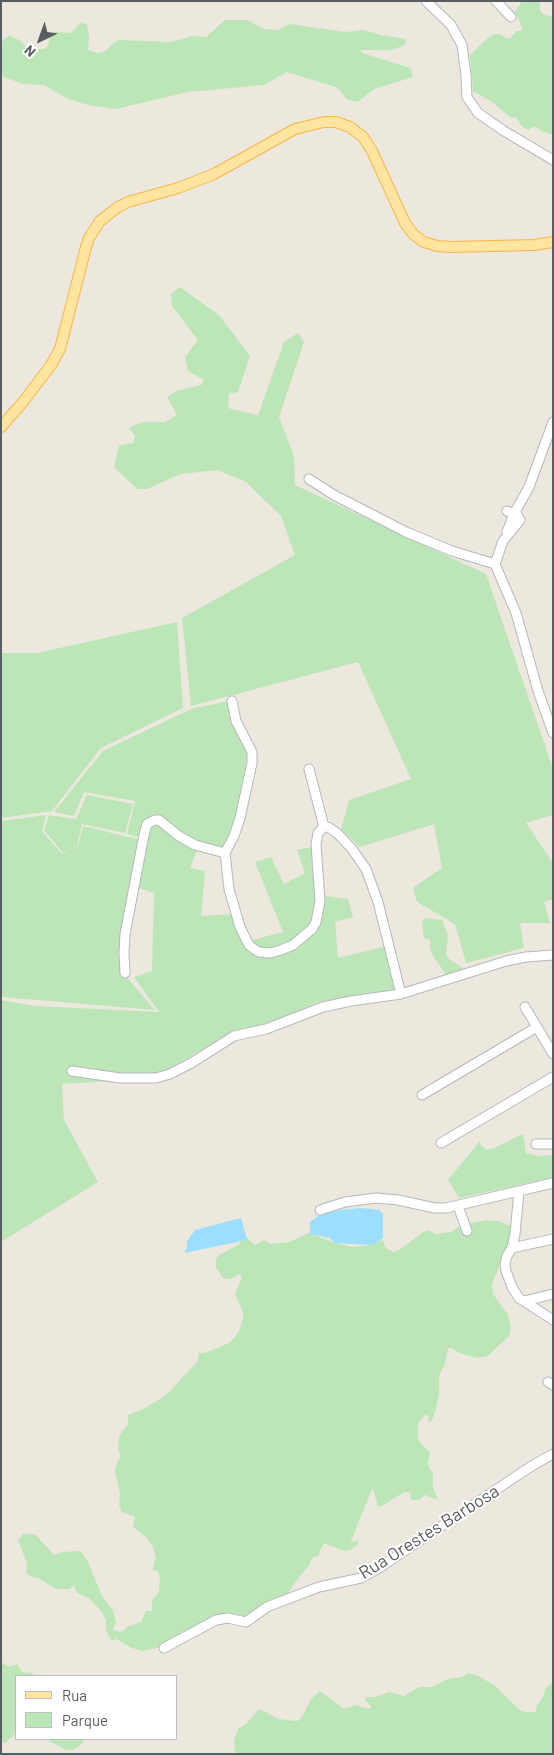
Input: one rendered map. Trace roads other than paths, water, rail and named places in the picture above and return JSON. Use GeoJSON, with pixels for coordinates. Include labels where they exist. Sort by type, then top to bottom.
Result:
{"type":"FeatureCollection","features":[{"type":"Feature","properties":{"kind":"main road"},"geometry":{"type":"LineString","coordinates":[[1,427],[51,365],[60,349],[86,247],[89,238],[100,221],[128,202],[178,188],[214,174],[294,129],[324,122],[336,122],[350,127],[363,137],[372,151],[405,222],[413,234],[424,242],[436,246],[452,247],[534,245],[553,242]]}},
{"type":"Feature","properties":{"kind":"street"},"geometry":{"type":"LineString","coordinates":[[426,1],[451,25],[462,45],[467,98],[478,114],[553,160]]}},
{"type":"Feature","properties":{"kind":"street"},"geometry":{"type":"LineString","coordinates":[[496,1],[511,17]]}},
{"type":"Feature","properties":{"kind":"street"},"geometry":{"type":"LineString","coordinates":[[553,422],[529,487],[514,515],[494,564],[516,612],[538,691],[553,733]]}},
{"type":"Feature","properties":{"kind":"street"},"geometry":{"type":"LineString","coordinates":[[308,479],[334,495],[406,532],[452,551],[494,564]]}},
{"type":"Feature","properties":{"kind":"street"},"geometry":{"type":"LineString","coordinates":[[232,701],[236,721],[252,752],[252,763],[240,818],[234,836],[225,853],[229,889],[240,927],[249,945],[259,952],[270,953],[293,946],[312,929],[316,922],[320,901],[316,844],[318,834],[324,827]]}},
{"type":"Feature","properties":{"kind":"street"},"geometry":{"type":"LineString","coordinates":[[309,769],[324,827]]}},
{"type":"Feature","properties":{"kind":"street"},"geometry":{"type":"LineString","coordinates":[[125,973],[125,934],[147,824],[159,820],[179,836],[196,845],[225,853]]}},
{"type":"Feature","properties":{"kind":"street"},"geometry":{"type":"LineString","coordinates":[[324,827],[328,827],[352,848],[366,869],[378,902],[401,994]]}},
{"type":"Feature","properties":{"kind":"street"},"geometry":{"type":"LineString","coordinates":[[72,1071],[120,1078],[156,1078],[170,1074],[193,1062],[234,1036],[266,1029],[323,1008],[351,1001],[401,994],[506,961],[553,955]]}},
{"type":"Feature","properties":{"kind":"street"},"geometry":{"type":"LineString","coordinates":[[525,1007],[553,1054]]}},
{"type":"Feature","properties":{"kind":"street"},"geometry":{"type":"LineString","coordinates":[[422,1095],[537,1028]]}},
{"type":"Feature","properties":{"kind":"street"},"geometry":{"type":"LineString","coordinates":[[440,1143],[553,1077]]}},
{"type":"Feature","properties":{"kind":"street"},"geometry":{"type":"LineString","coordinates":[[536,1144],[553,1144]]}},
{"type":"Feature","properties":{"kind":"street"},"geometry":{"type":"LineString","coordinates":[[320,1210],[345,1202],[376,1198],[398,1200],[434,1208],[458,1206],[553,1183]]}},
{"type":"Feature","properties":{"kind":"street"},"geometry":{"type":"LineString","coordinates":[[519,1191],[515,1234],[512,1248],[505,1264],[506,1272],[518,1298],[553,1320]]}},
{"type":"Feature","properties":{"kind":"street"},"geometry":{"type":"LineString","coordinates":[[458,1206],[467,1231]]}},
{"type":"Feature","properties":{"kind":"street"},"geometry":{"type":"LineString","coordinates":[[512,1248],[553,1239]]}},
{"type":"Feature","properties":{"kind":"street"},"geometry":{"type":"LineString","coordinates":[[524,1302],[553,1294]]}},
{"type":"Feature","properties":{"kind":"street","name":"Rua Orestes Barbosa"},"geometry":{"type":"LineString","coordinates":[[164,1648],[216,1620],[228,1618],[246,1622],[267,1607],[277,1603],[319,1587],[361,1578],[379,1568],[530,1467],[553,1454]]}},
{"type":"Feature","properties":{"kind":"water"},"geometry":{"type":"Polygon","coordinates":[[[362,1208],[379,1210],[383,1214],[383,1238],[373,1245],[334,1243],[330,1238],[310,1234],[310,1222],[318,1216],[339,1210],[362,1208]]]}},
{"type":"Feature","properties":{"kind":"water"},"geometry":{"type":"Polygon","coordinates":[[[241,1218],[247,1240],[184,1253],[187,1248],[187,1241],[195,1230],[241,1218]]]}}]}
